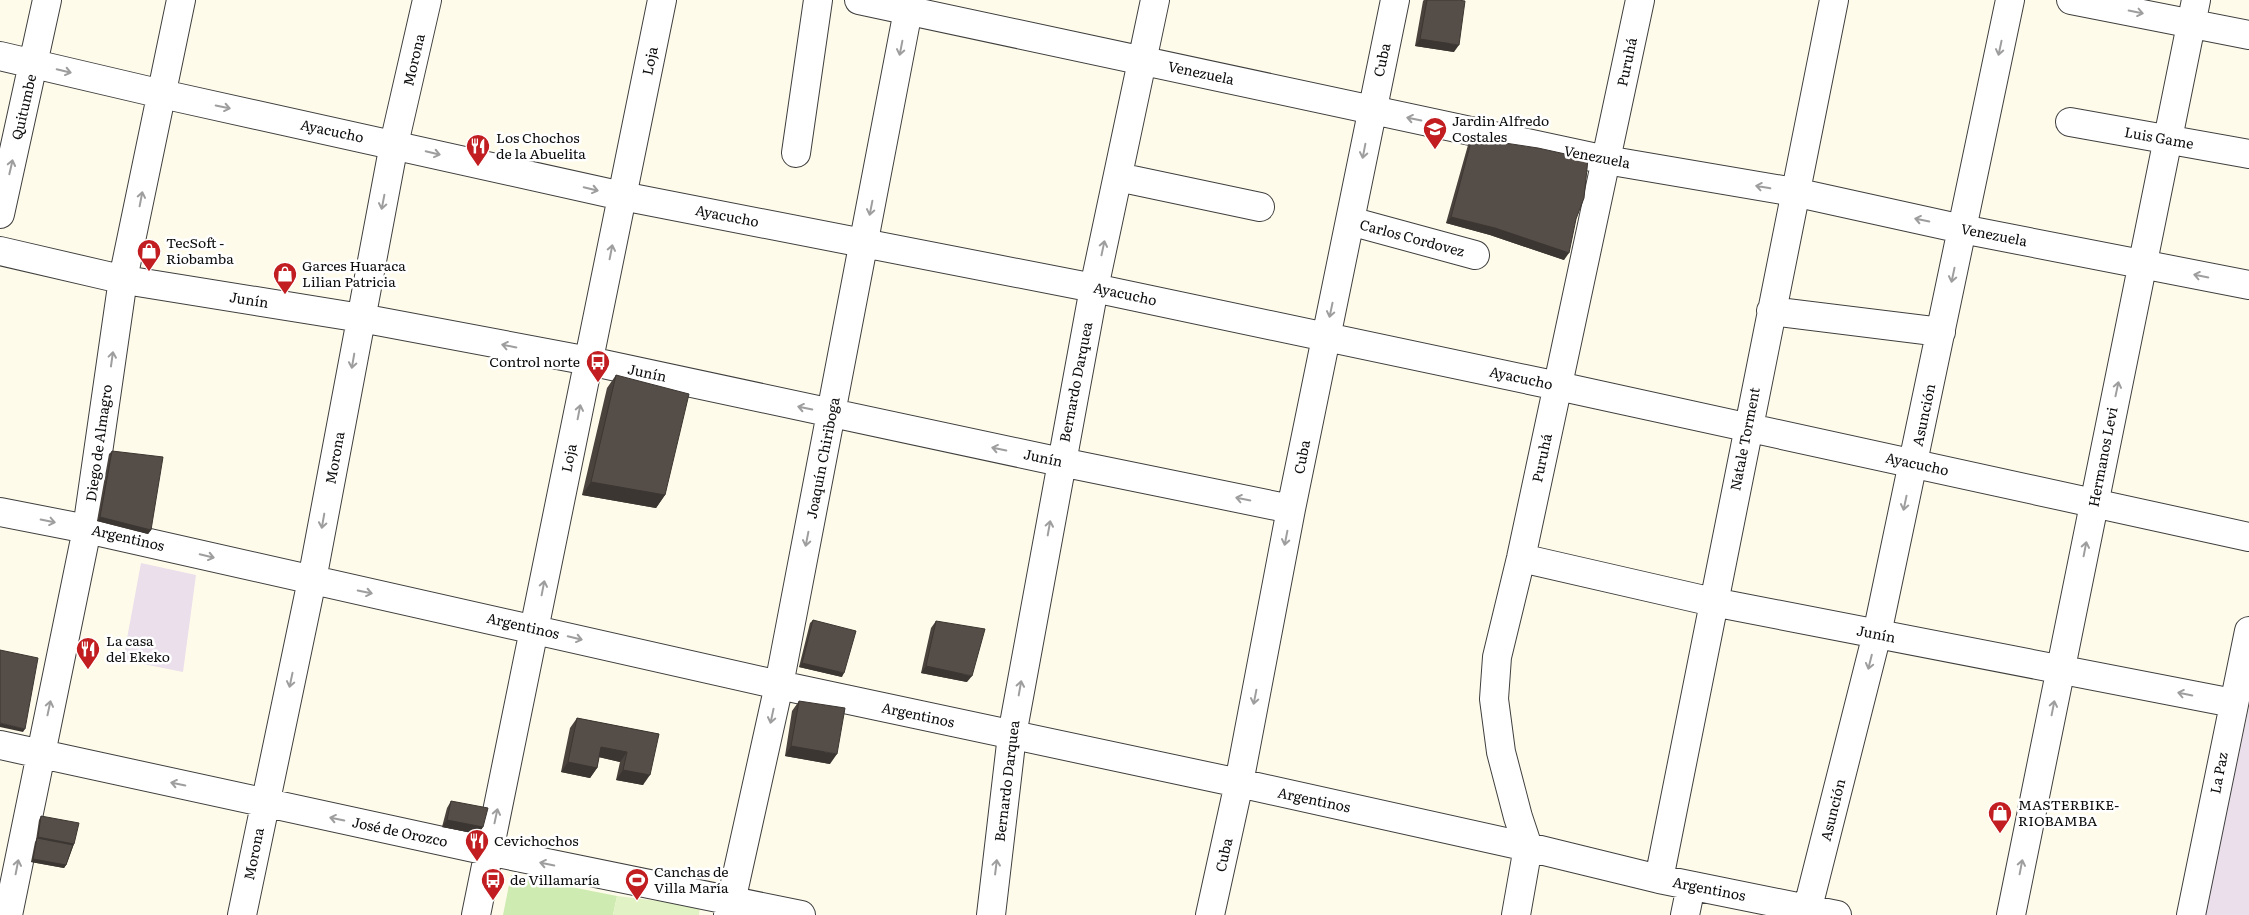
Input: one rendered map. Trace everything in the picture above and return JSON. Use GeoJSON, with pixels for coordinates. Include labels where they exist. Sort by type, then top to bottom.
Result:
{"type":"FeatureCollection","features":[{"type":"Feature","properties":{"kind":"street","name":"Quitumbe"},"geometry":{"type":"LineString","coordinates":[[0,214],[47,0]]}},
{"type":"Feature","properties":{"kind":"street","name":"Diego de Almagro"},"geometry":{"type":"LineString","coordinates":[[8,915],[87,529],[123,279],[181,0]]}},
{"type":"Feature","properties":{"kind":"street","name":"Morona"},"geometry":{"type":"LineString","coordinates":[[242,915],[312,580],[394,144],[427,0]]}},
{"type":"Feature","properties":{"kind":"street","name":"Loja"},"geometry":{"type":"LineString","coordinates":[[476,915],[662,0]]}},
{"type":"Feature","properties":{"kind":"street"},"geometry":{"type":"LineString","coordinates":[[796,153],[818,0]]}},
{"type":"Feature","properties":{"kind":"street","name":"Venezuela"},"geometry":{"type":"LineString","coordinates":[[859,0],[909,5],[1142,61],[1606,160],[1794,192],[1962,229],[2249,285]]}},
{"type":"Feature","properties":{"kind":"street","name":"Bernardo Darquea"},"geometry":{"type":"LineString","coordinates":[[991,915],[1012,735],[1094,288],[1155,0]]}},
{"type":"Feature","properties":{"kind":"street","name":"Cuba"},"geometry":{"type":"LineString","coordinates":[[1210,915],[1239,783],[1291,509],[1395,0]]}},
{"type":"Feature","properties":{"kind":"street","name":"Puruhá"},"geometry":{"type":"LineString","coordinates":[[1516,915],[1528,847],[1501,752],[1494,699],[1497,657],[1521,558],[1640,0]]}},
{"type":"Feature","properties":{"kind":"street","name":"Natale Torment"},"geometry":{"type":"LineString","coordinates":[[1659,879],[1794,192],[1834,0]]}},
{"type":"Feature","properties":{"kind":"street","name":"Asunción"},"geometry":{"type":"LineString","coordinates":[[1807,912],[1877,634],[2010,0]]}},
{"type":"Feature","properties":{"kind":"street"},"geometry":{"type":"LineString","coordinates":[[2071,0],[2194,11],[2249,35]]}},
{"type":"Feature","properties":{"kind":"street","name":"Joaquín Chiriboga"},"geometry":{"type":"LineString","coordinates":[[730,908],[779,685],[909,5]]}},
{"type":"Feature","properties":{"kind":"street","name":"Hermanos Levi"},"geometry":{"type":"LineString","coordinates":[[2011,915],[2194,11]]}},
{"type":"Feature","properties":{"kind":"street","name":"Ayacucho"},"geometry":{"type":"LineString","coordinates":[[0,56],[622,196],[1094,288],[1558,386],[2249,537]]}},
{"type":"Feature","properties":{"kind":"street","name":"Luis Game"},"geometry":{"type":"LineString","coordinates":[[2070,122],[2249,154]]}},
{"type":"Feature","properties":{"kind":"street"},"geometry":{"type":"LineString","coordinates":[[1118,177],[1260,206]]}},
{"type":"Feature","properties":{"kind":"street","name":"Carlos Cordovez"},"geometry":{"type":"LineString","coordinates":[[1350,221],[1475,255]]}},
{"type":"Feature","properties":{"kind":"street","name":"Junín"},"geometry":{"type":"LineString","coordinates":[[0,251],[123,279],[361,318],[589,360],[1061,462],[1291,509]]}},
{"type":"Feature","properties":{"kind":"street"},"geometry":{"type":"LineString","coordinates":[[1771,310],[1941,332]]}},
{"type":"Feature","properties":{"kind":"street","name":"Argentinos"},"geometry":{"type":"LineString","coordinates":[[0,512],[87,529],[779,685],[1239,783],[1528,847],[1807,912],[1837,915]]}},
{"type":"Feature","properties":{"kind":"street","name":"Junín"},"geometry":{"type":"LineString","coordinates":[[1521,558],[1713,602],[2233,704]]}},
{"type":"Feature","properties":{"kind":"street","name":"La Paz"},"geometry":{"type":"LineString","coordinates":[[2191,915],[2249,630]]}},
{"type":"Feature","properties":{"kind":"street","name":"José de Orozco"},"geometry":{"type":"LineString","coordinates":[[0,745],[488,851],[730,908],[801,915]]}},
{"type":"Feature","properties":{"kind":"street"},"geometry":{"type":"LineString","coordinates":[[1685,915],[1691,886]]}},
{"type":"Feature","properties":{"kind":"shaded area"},"geometry":{"type":"Polygon","coordinates":[[[141,563],[196,575],[183,672],[123,660],[141,563]]]}},
{"type":"Feature","properties":{"kind":"shaded area"},"geometry":{"type":"Polygon","coordinates":[[[2249,707],[2249,915],[2205,915],[2249,707]]]}},
{"type":"Feature","properties":{"kind":"green space"},"geometry":{"type":"Polygon","coordinates":[[[511,875],[617,896],[613,915],[503,915],[511,875]]]}},
{"type":"Feature","properties":{"kind":"green space","name":"Canchas de Villa María"},"geometry":{"type":"Polygon","coordinates":[[[617,896],[700,906],[699,915],[613,915],[617,896]]]}},
{"type":"Feature","properties":{"kind":"building"},"geometry":{"type":"Polygon","coordinates":[[[1427,0],[1465,1],[1459,45],[1420,39],[1427,0]]]}},
{"type":"Feature","properties":{"kind":"building"},"geometry":{"type":"Polygon","coordinates":[[[1472,138],[1538,148],[1588,159],[1584,198],[1576,219],[1569,253],[1495,228],[1451,217],[1472,138]]]}},
{"type":"Feature","properties":{"kind":"building"},"geometry":{"type":"Polygon","coordinates":[[[616,375],[689,394],[665,495],[591,482],[616,375]]]}},
{"type":"Feature","properties":{"kind":"building"},"geometry":{"type":"Polygon","coordinates":[[[112,451],[163,457],[151,530],[100,517],[112,451]]]}},
{"type":"Feature","properties":{"kind":"building"},"geometry":{"type":"Polygon","coordinates":[[[813,620],[856,631],[844,673],[802,663],[813,620]]]}},
{"type":"Feature","properties":{"kind":"building"},"geometry":{"type":"Polygon","coordinates":[[[936,621],[985,629],[972,676],[926,666],[936,621]]]}},
{"type":"Feature","properties":{"kind":"building"},"geometry":{"type":"Polygon","coordinates":[[[0,650],[38,658],[25,729],[0,723],[0,650]]]}},
{"type":"Feature","properties":{"kind":"building"},"geometry":{"type":"Polygon","coordinates":[[[799,701],[845,708],[837,754],[791,746],[799,701]]]}},
{"type":"Feature","properties":{"kind":"building"},"geometry":{"type":"Polygon","coordinates":[[[577,718],[659,734],[650,775],[623,770],[627,752],[601,747],[597,768],[568,762],[577,718]]]}},
{"type":"Feature","properties":{"kind":"building"},"geometry":{"type":"Polygon","coordinates":[[[451,801],[488,808],[483,827],[447,820],[451,801]]]}},
{"type":"Feature","properties":{"kind":"building"},"geometry":{"type":"Polygon","coordinates":[[[41,816],[79,823],[74,844],[38,837],[41,816]]]}},
{"type":"Feature","properties":{"kind":"building"},"geometry":{"type":"Polygon","coordinates":[[[37,838],[73,845],[66,865],[33,859],[37,838]]]}},
{"type":"Feature","properties":{"kind":"place","name":"Jardin Alfredo Costales"},"geometry":{"type":"Point","coordinates":[1435,150]}},
{"type":"Feature","properties":{"kind":"place","name":"Los Chochos de la Abuelita"},"geometry":{"type":"Point","coordinates":[478,167]}},
{"type":"Feature","properties":{"kind":"place","name":"TecSoft - Riobamba"},"geometry":{"type":"Point","coordinates":[149,272]}},
{"type":"Feature","properties":{"kind":"place","name":"Garces Huaraca Lilian Patricia"},"geometry":{"type":"Point","coordinates":[285,295]}},
{"type":"Feature","properties":{"kind":"place","name":"Control norte"},"geometry":{"type":"Point","coordinates":[598,383]}},
{"type":"Feature","properties":{"kind":"place","name":"La casa del Ekeko"},"geometry":{"type":"Point","coordinates":[88,670]}},
{"type":"Feature","properties":{"kind":"place","name":"MASTERBIKE- RIOBAMBA"},"geometry":{"type":"Point","coordinates":[2000,834]}},
{"type":"Feature","properties":{"kind":"place","name":"Cevichochos"},"geometry":{"type":"Point","coordinates":[477,862]}},
{"type":"Feature","properties":{"kind":"place","name":"de Villamaría"},"geometry":{"type":"Point","coordinates":[493,901]}},
{"type":"Feature","properties":{"kind":"place","name":"Canchas de Villa María"},"geometry":{"type":"Point","coordinates":[637,901]}}]}
